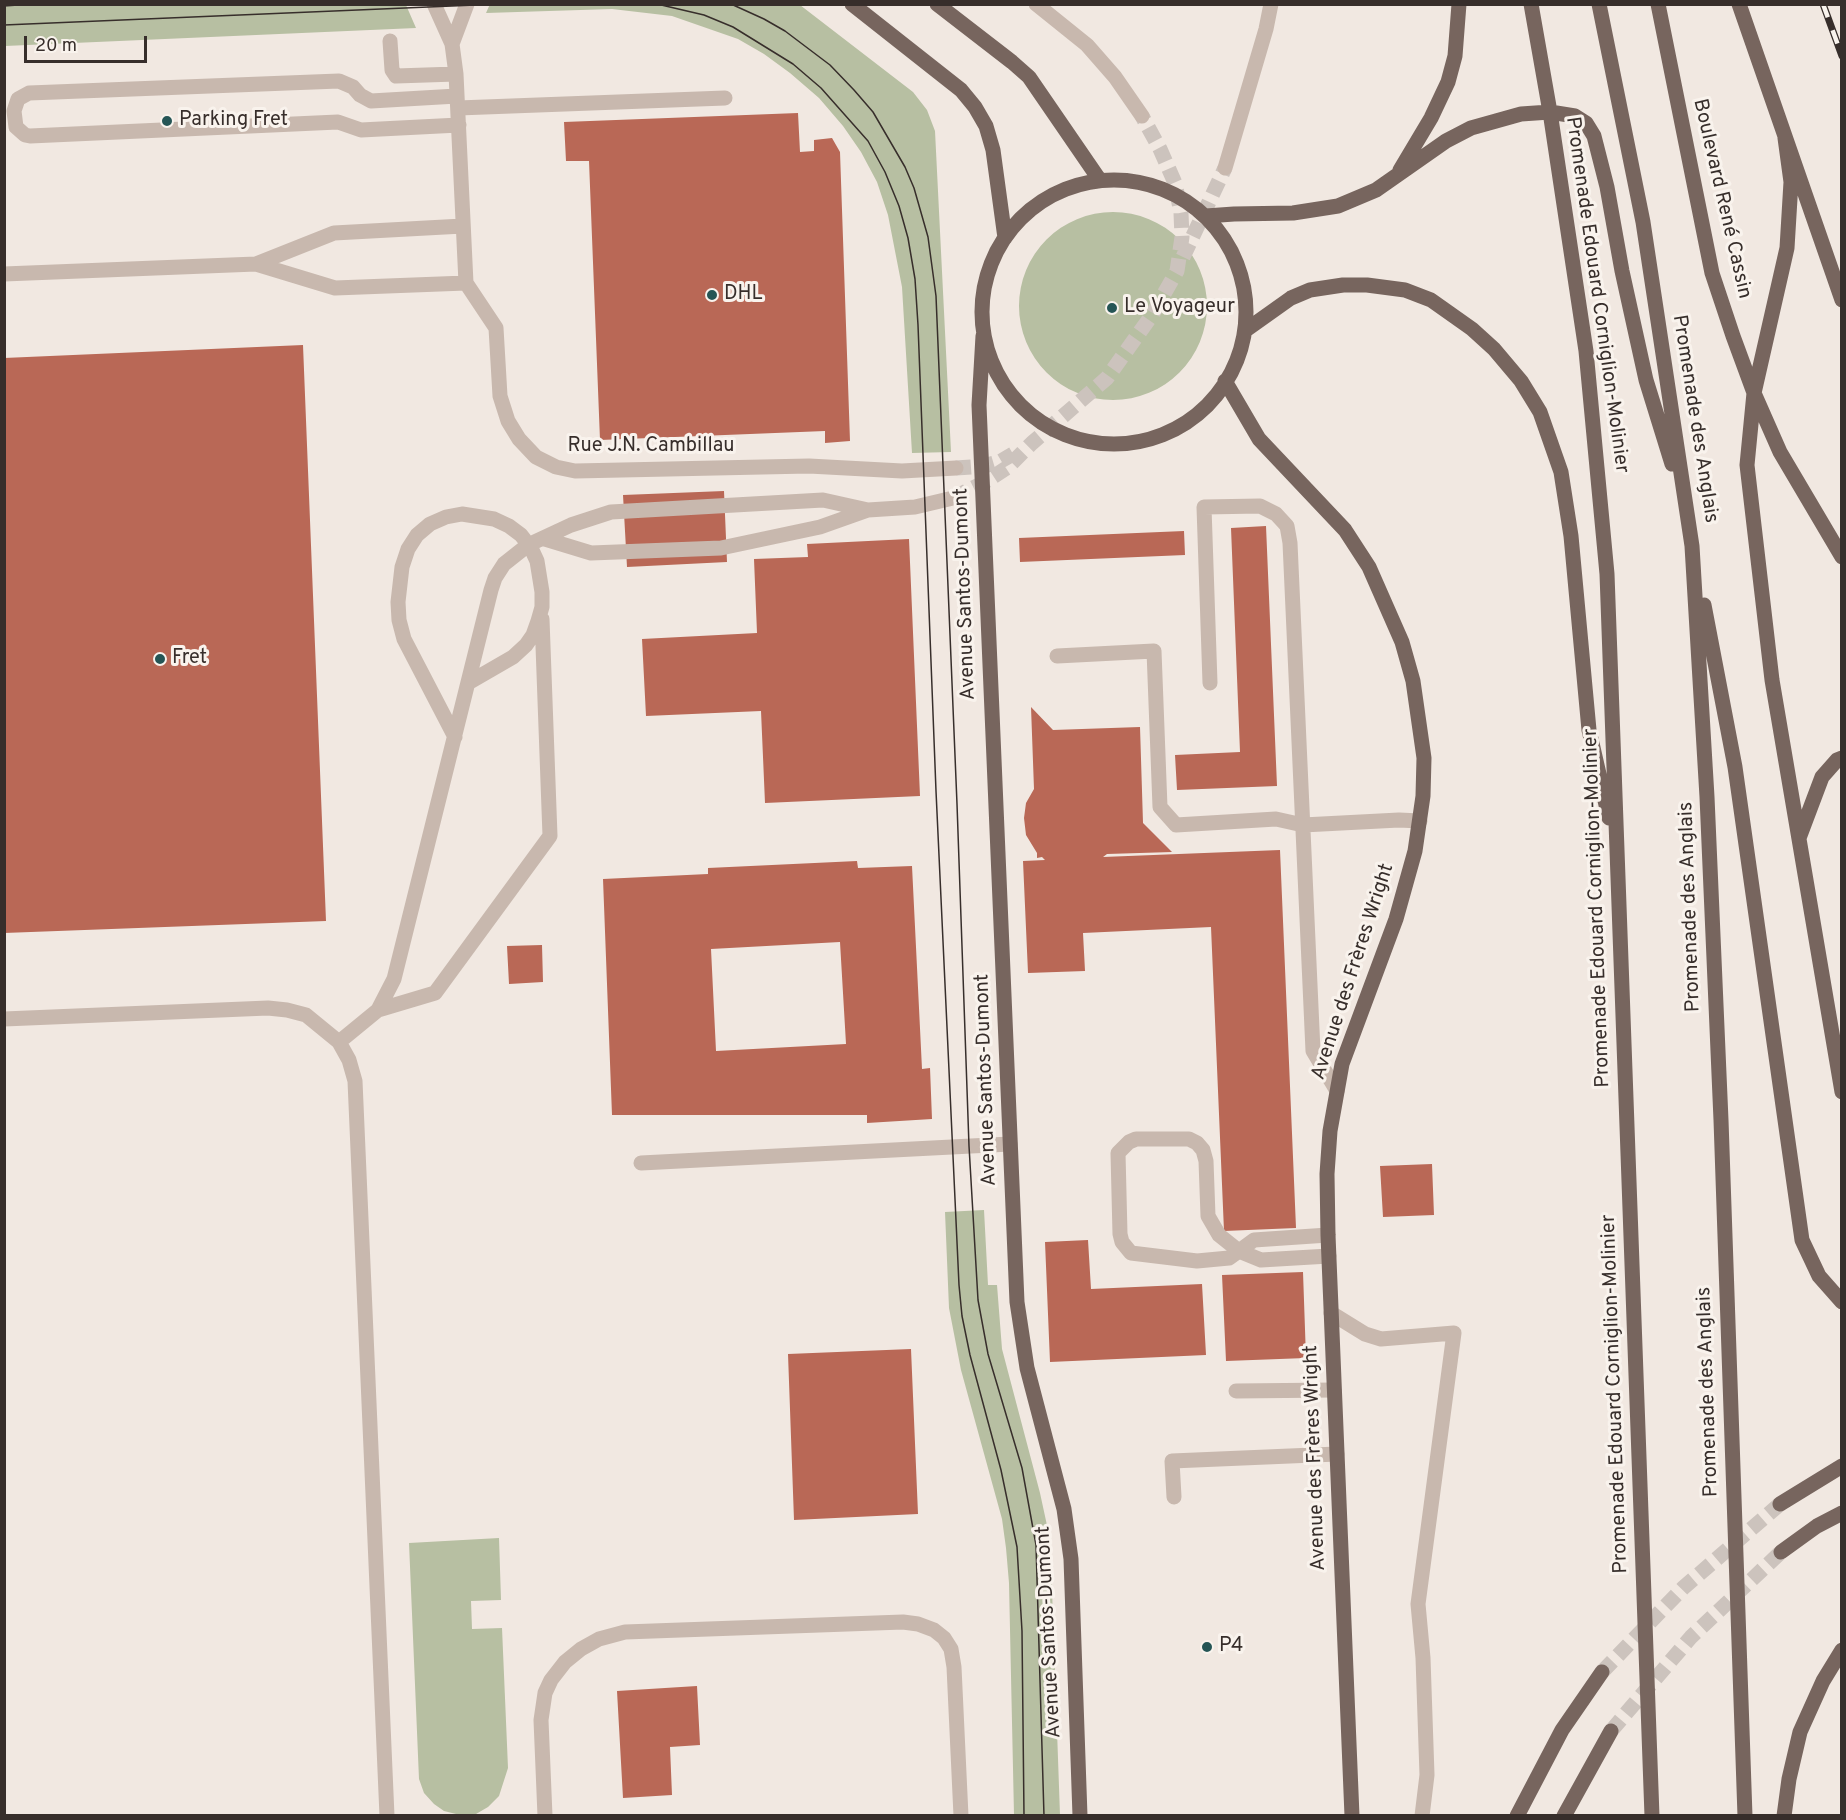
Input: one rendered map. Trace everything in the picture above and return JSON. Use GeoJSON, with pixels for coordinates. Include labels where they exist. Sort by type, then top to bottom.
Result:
{"type":"FeatureCollection","features":[{"type":"Feature","properties":{"kind":"main road"},"geometry":{"type":"LineString","coordinates":[[852,4],[962,90],[975,107],[986,126],[993,150],[1005,238]]}},
{"type":"Feature","properties":{"kind":"main road"},"geometry":{"type":"LineString","coordinates":[[938,4],[1029,77],[1099,179]]}},
{"type":"Feature","properties":{"kind":"main road"},"geometry":{"type":"LineString","coordinates":[[1397,175],[1431,118],[1448,82],[1455,56],[1459,4]]}},
{"type":"Feature","properties":{"kind":"main road","name":"Promenade Edouard Corniglion-Molinier"},"geometry":{"type":"LineString","coordinates":[[1531,4],[1587,351],[1600,475],[1607,574],[1652,1815]]}},
{"type":"Feature","properties":{"kind":"main road","name":"Promenade des Anglais"},"geometry":{"type":"LineString","coordinates":[[1599,4],[1643,222],[1692,546],[1711,881],[1744,1815]]}},
{"type":"Feature","properties":{"kind":"main road","name":"Boulevard René Cassin"},"geometry":{"type":"LineString","coordinates":[[1658,4],[1712,273],[1754,393],[1780,452],[1842,557]]}},
{"type":"Feature","properties":{"kind":"main road"},"geometry":{"type":"LineString","coordinates":[[1739,4],[1842,300]]}},
{"type":"Feature","properties":{"kind":"main road"},"geometry":{"type":"LineString","coordinates":[[1206,216],[1293,213],[1338,206],[1376,190],[1446,141],[1471,128],[1521,114],[1550,112],[1575,116],[1586,123],[1594,136],[1607,187],[1622,271],[1646,380],[1687,510]]}},
{"type":"Feature","properties":{"kind":"main road"},"geometry":{"type":"LineString","coordinates":[[1785,138],[1791,182],[1787,248],[1754,393],[1748,465],[1772,680],[1842,1092]]}},
{"type":"Feature","properties":{"kind":"main road"},"geometry":{"type":"LineString","coordinates":[[1099,179],[1125,181],[1164,190],[1206,216],[1222,231],[1237,262],[1247,304],[1246,330],[1239,354],[1220,389],[1192,420],[1153,440],[1108,446],[1064,436],[1026,413],[998,379],[983,336],[981,316],[982,292],[990,265],[1021,216],[1057,191],[1099,179]]}},
{"type":"Feature","properties":{"kind":"main road"},"geometry":{"type":"LineString","coordinates":[[1246,330],[1291,298],[1310,290],[1343,285],[1367,285],[1405,290],[1431,300],[1472,329],[1494,349],[1521,381],[1540,412],[1561,472],[1571,536],[1589,730],[1617,853]]}},
{"type":"Feature","properties":{"kind":"main road","name":"Avenue Santos-Dumont"},"geometry":{"type":"LineString","coordinates":[[983,336],[979,405],[1017,1302],[1027,1368],[1064,1509],[1071,1559],[1080,1815]]}},
{"type":"Feature","properties":{"kind":"main road","name":"Avenue des Frères Wright"},"geometry":{"type":"LineString","coordinates":[[1225,381],[1259,439],[1346,530],[1369,567],[1402,642],[1413,681],[1424,758],[1423,796],[1415,851],[1396,919],[1342,1064],[1329,1131],[1327,1174],[1329,1256],[1352,1815]]}},
{"type":"Feature","properties":{"kind":"main road"},"geometry":{"type":"LineString","coordinates":[[1692,546],[1735,767],[1802,1240],[1819,1276],[1842,1302]]}},
{"type":"Feature","properties":{"kind":"main road"},"geometry":{"type":"LineString","coordinates":[[1799,838],[1822,777],[1836,760],[1842,758]]}},
{"type":"Feature","properties":{"kind":"main road"},"geometry":{"type":"LineString","coordinates":[[1780,1504],[1842,1466]]}},
{"type":"Feature","properties":{"kind":"main road"},"geometry":{"type":"LineString","coordinates":[[1781,1552],[1817,1526],[1842,1513]]}},
{"type":"Feature","properties":{"kind":"main road"},"geometry":{"type":"LineString","coordinates":[[1784,1815],[1789,1779],[1800,1732],[1823,1681],[1842,1650]]}},
{"type":"Feature","properties":{"kind":"main road"},"geometry":{"type":"LineString","coordinates":[[1517,1815],[1562,1730],[1602,1672]]}},
{"type":"Feature","properties":{"kind":"main road"},"geometry":{"type":"LineString","coordinates":[[1564,1815],[1611,1731]]}},
{"type":"Feature","properties":{"kind":"lane"},"geometry":{"type":"LineString","coordinates":[[4,274],[256,264],[335,288],[466,283],[456,74],[452,44],[434,4]]}},
{"type":"Feature","properties":{"kind":"lane"},"geometry":{"type":"LineString","coordinates":[[452,44],[467,4]]}},
{"type":"Feature","properties":{"kind":"lane"},"geometry":{"type":"LineString","coordinates":[[1036,4],[1087,45],[1115,77],[1142,116]]}},
{"type":"Feature","properties":{"kind":"lane"},"geometry":{"type":"LineString","coordinates":[[1225,168],[1266,29],[1271,4]]}},
{"type":"Feature","properties":{"kind":"lane"},"geometry":{"type":"LineString","coordinates":[[390,41],[392,70],[396,76],[456,74]]}},
{"type":"Feature","properties":{"kind":"lane"},"geometry":{"type":"LineString","coordinates":[[459,125],[361,130],[338,122],[25,135],[16,127],[14,111],[18,99],[29,93],[339,81],[353,87],[360,95],[371,101],[725,98]]}},
{"type":"Feature","properties":{"kind":"lane"},"geometry":{"type":"LineString","coordinates":[[256,264],[334,233],[463,226]]}},
{"type":"Feature","properties":{"kind":"lane","name":"Rue J.N. Cambillau"},"geometry":{"type":"LineString","coordinates":[[466,283],[496,328],[500,396],[508,421],[519,440],[536,457],[556,467],[574,471],[809,466],[902,471],[956,468]]}},
{"type":"Feature","properties":{"kind":"lane"},"geometry":{"type":"LineString","coordinates":[[545,539],[591,553],[721,548],[820,527],[868,510],[915,507],[953,498]]}},
{"type":"Feature","properties":{"kind":"lane"},"geometry":{"type":"LineString","coordinates":[[339,1042],[378,1010],[390,990],[398,969],[495,578],[504,564],[528,545],[571,525],[611,512],[823,500],[868,510]]}},
{"type":"Feature","properties":{"kind":"lane"},"geometry":{"type":"LineString","coordinates":[[1210,683],[1204,507],[1260,507],[1276,514],[1287,526],[1290,543],[1312,1051],[1336,1091]]}},
{"type":"Feature","properties":{"kind":"lane"},"geometry":{"type":"LineString","coordinates":[[378,1010],[435,993],[550,836],[540,575],[528,545],[515,530],[502,522],[477,515],[462,514],[446,517],[430,524],[417,535],[408,549],[402,567],[398,602],[399,620],[404,639],[455,737]]}},
{"type":"Feature","properties":{"kind":"lane"},"geometry":{"type":"LineString","coordinates":[[468,683],[513,657],[526,645],[533,635],[542,607]]}},
{"type":"Feature","properties":{"kind":"lane"},"geometry":{"type":"LineString","coordinates":[[1057,656],[1154,651],[1160,807],[1176,825],[1276,819],[1303,825],[1420,821]]}},
{"type":"Feature","properties":{"kind":"lane"},"geometry":{"type":"LineString","coordinates":[[4,1019],[268,1008],[306,1015],[339,1042],[349,1060],[355,1081],[387,1815]]}},
{"type":"Feature","properties":{"kind":"lane"},"geometry":{"type":"LineString","coordinates":[[1329,1235],[1254,1240],[1239,1251],[1229,1258],[1197,1261],[1131,1253],[1126,1248],[1120,1234],[1118,1154],[1123,1147],[1136,1139],[1181,1137],[1197,1143],[1206,1161],[1208,1216],[1219,1235],[1239,1251],[1261,1260],[1329,1256]]}},
{"type":"Feature","properties":{"kind":"lane"},"geometry":{"type":"LineString","coordinates":[[641,1163],[1010,1144]]}},
{"type":"Feature","properties":{"kind":"lane"},"geometry":{"type":"LineString","coordinates":[[1331,1313],[1365,1334],[1381,1339],[1454,1333],[1418,1604],[1423,1658],[1427,1775],[1422,1815]]}},
{"type":"Feature","properties":{"kind":"lane"},"geometry":{"type":"LineString","coordinates":[[1236,1391],[1334,1389]]}},
{"type":"Feature","properties":{"kind":"lane"},"geometry":{"type":"LineString","coordinates":[[1174,1497],[1172,1461],[1337,1454]]}},
{"type":"Feature","properties":{"kind":"lane"},"geometry":{"type":"LineString","coordinates":[[545,1815],[541,1720],[545,1693],[551,1680],[565,1662],[581,1649],[599,1639],[626,1632],[903,1623],[918,1624],[934,1630],[944,1638],[951,1649],[954,1667],[961,1815]]}},
{"type":"Feature","properties":{"kind":"green space"},"geometry":{"type":"Polygon","coordinates":[[[490,4],[800,5],[913,92],[927,110],[935,131],[951,452],[912,453],[902,287],[888,215],[877,182],[861,152],[819,98],[764,54],[738,39],[672,16],[612,9],[486,13],[490,4]]]}},
{"type":"Feature","properties":{"kind":"green space"},"geometry":{"type":"Polygon","coordinates":[[[4,5],[406,5],[416,28],[5,46],[4,5]]]}},
{"type":"Feature","properties":{"kind":"green space"},"geometry":{"type":"Polygon","coordinates":[[[1104,212],[1122,212],[1149,219],[1180,239],[1200,270],[1207,306],[1200,342],[1180,373],[1149,393],[1122,400],[1104,400],[1069,389],[1053,379],[1040,366],[1023,333],[1019,315],[1019,297],[1030,262],[1040,246],[1053,233],[1086,216],[1104,212]]]}},
{"type":"Feature","properties":{"kind":"green space"},"geometry":{"type":"Polygon","coordinates":[[[984,1210],[988,1285],[997,1285],[1002,1349],[1048,1530],[1060,1815],[1014,1815],[1009,1583],[1006,1548],[1002,1519],[961,1370],[949,1308],[945,1212],[984,1210]]]}},
{"type":"Feature","properties":{"kind":"green space"},"geometry":{"type":"Polygon","coordinates":[[[499,1538],[501,1600],[471,1601],[472,1629],[502,1628],[508,1768],[499,1796],[488,1807],[476,1814],[460,1815],[444,1811],[434,1804],[424,1793],[419,1779],[409,1543],[499,1538]]]}},
{"type":"Feature","properties":{"kind":"building","name":"DHL"},"geometry":{"type":"Polygon","coordinates":[[[798,113],[800,152],[814,151],[814,140],[832,138],[840,152],[850,441],[825,443],[825,431],[600,440],[589,161],[566,161],[564,122],[798,113]]]}},
{"type":"Feature","properties":{"kind":"building","name":"Fret"},"geometry":{"type":"Polygon","coordinates":[[[303,345],[326,921],[4,933],[4,358],[303,345]]]}},
{"type":"Feature","properties":{"kind":"building"},"geometry":{"type":"Polygon","coordinates":[[[724,491],[727,562],[627,567],[623,495],[724,491]]]}},
{"type":"Feature","properties":{"kind":"building"},"geometry":{"type":"Polygon","coordinates":[[[1266,526],[1277,786],[1177,790],[1175,755],[1240,752],[1231,528],[1266,526]]]}},
{"type":"Feature","properties":{"kind":"building"},"geometry":{"type":"Polygon","coordinates":[[[1184,531],[1185,555],[1020,562],[1019,538],[1184,531]]]}},
{"type":"Feature","properties":{"kind":"building"},"geometry":{"type":"Polygon","coordinates":[[[909,539],[920,796],[765,803],[761,711],[646,716],[642,639],[757,633],[754,559],[808,557],[807,544],[909,539]]]}},
{"type":"Feature","properties":{"kind":"building"},"geometry":{"type":"Polygon","coordinates":[[[1031,707],[1053,730],[1140,727],[1143,823],[1172,852],[1107,854],[1103,857],[1280,850],[1296,1228],[1224,1231],[1211,927],[1083,933],[1085,971],[1028,973],[1023,861],[1045,860],[1042,857],[1037,858],[1037,853],[1026,835],[1024,818],[1026,803],[1034,789],[1031,707]]]}},
{"type":"Feature","properties":{"kind":"building"},"geometry":{"type":"Polygon","coordinates":[[[857,861],[858,868],[912,866],[922,1069],[930,1068],[932,1119],[867,1123],[867,1115],[612,1115],[603,879],[708,874],[708,868],[857,861]],[[840,942],[711,949],[716,1051],[846,1044],[840,942]]]}},
{"type":"Feature","properties":{"kind":"building"},"geometry":{"type":"Polygon","coordinates":[[[542,945],[543,982],[509,984],[507,946],[542,945]]]}},
{"type":"Feature","properties":{"kind":"building"},"geometry":{"type":"Polygon","coordinates":[[[1432,1164],[1434,1215],[1383,1217],[1380,1166],[1432,1164]]]}},
{"type":"Feature","properties":{"kind":"building"},"geometry":{"type":"Polygon","coordinates":[[[1088,1240],[1091,1289],[1202,1284],[1206,1355],[1050,1362],[1045,1242],[1088,1240]]]}},
{"type":"Feature","properties":{"kind":"building"},"geometry":{"type":"Polygon","coordinates":[[[1303,1272],[1306,1358],[1226,1361],[1222,1275],[1303,1272]]]}},
{"type":"Feature","properties":{"kind":"building"},"geometry":{"type":"Polygon","coordinates":[[[911,1349],[918,1514],[794,1520],[788,1354],[911,1349]]]}},
{"type":"Feature","properties":{"kind":"building"},"geometry":{"type":"Polygon","coordinates":[[[697,1686],[700,1745],[670,1747],[672,1795],[623,1798],[617,1691],[697,1686]]]}},
{"type":"Feature","properties":{"kind":"tunnel"},"geometry":{"type":"LineString","coordinates":[[953,498],[1008,467],[1032,443],[1107,378],[1152,315],[1177,271],[1182,237],[1181,213],[1175,183],[1142,116]]}},
{"type":"Feature","properties":{"kind":"tunnel"},"geometry":{"type":"LineString","coordinates":[[1183,257],[1225,168]]}},
{"type":"Feature","properties":{"kind":"tunnel"},"geometry":{"type":"LineString","coordinates":[[956,468],[984,466],[1001,461],[1013,454]]}},
{"type":"Feature","properties":{"kind":"tunnel"},"geometry":{"type":"LineString","coordinates":[[1602,1672],[1683,1588],[1780,1504]]}},
{"type":"Feature","properties":{"kind":"tunnel"},"geometry":{"type":"LineString","coordinates":[[1611,1731],[1691,1637],[1781,1552]]}},
{"type":"Feature","properties":{"kind":"tram line"},"geometry":{"type":"LineString","coordinates":[[4,6],[32,4]]}},
{"type":"Feature","properties":{"kind":"tram line"},"geometry":{"type":"LineString","coordinates":[[4,25],[499,4]]}},
{"type":"Feature","properties":{"kind":"tram line"},"geometry":{"type":"LineString","coordinates":[[657,4],[704,15],[733,27],[793,64],[821,88],[868,141],[885,172],[899,206],[908,238],[915,279],[918,325],[936,791],[959,1285],[962,1316],[970,1355],[1001,1470],[1017,1547],[1022,1631],[1024,1816]]}},
{"type":"Feature","properties":{"kind":"tram line"},"geometry":{"type":"LineString","coordinates":[[731,4],[785,31],[830,65],[873,112],[905,167],[914,188],[928,237],[936,296],[969,1146],[978,1300],[988,1354],[1022,1468],[1036,1545],[1044,1816]]}},
{"type":"Feature","properties":{"kind":"railway"},"geometry":{"type":"LineString","coordinates":[[1823,4],[1842,56]]}},
{"type":"Feature","properties":{"kind":"place","name":"Parking Fret"},"geometry":{"type":"Point","coordinates":[167,121]}},
{"type":"Feature","properties":{"kind":"place","name":"DHL"},"geometry":{"type":"Point","coordinates":[712,295]}},
{"type":"Feature","properties":{"kind":"place","name":"Le Voyageur"},"geometry":{"type":"Point","coordinates":[1112,308]}},
{"type":"Feature","properties":{"kind":"place","name":"Fret"},"geometry":{"type":"Point","coordinates":[160,659]}},
{"type":"Feature","properties":{"kind":"place","name":"P4"},"geometry":{"type":"Point","coordinates":[1207,1647]}}]}
